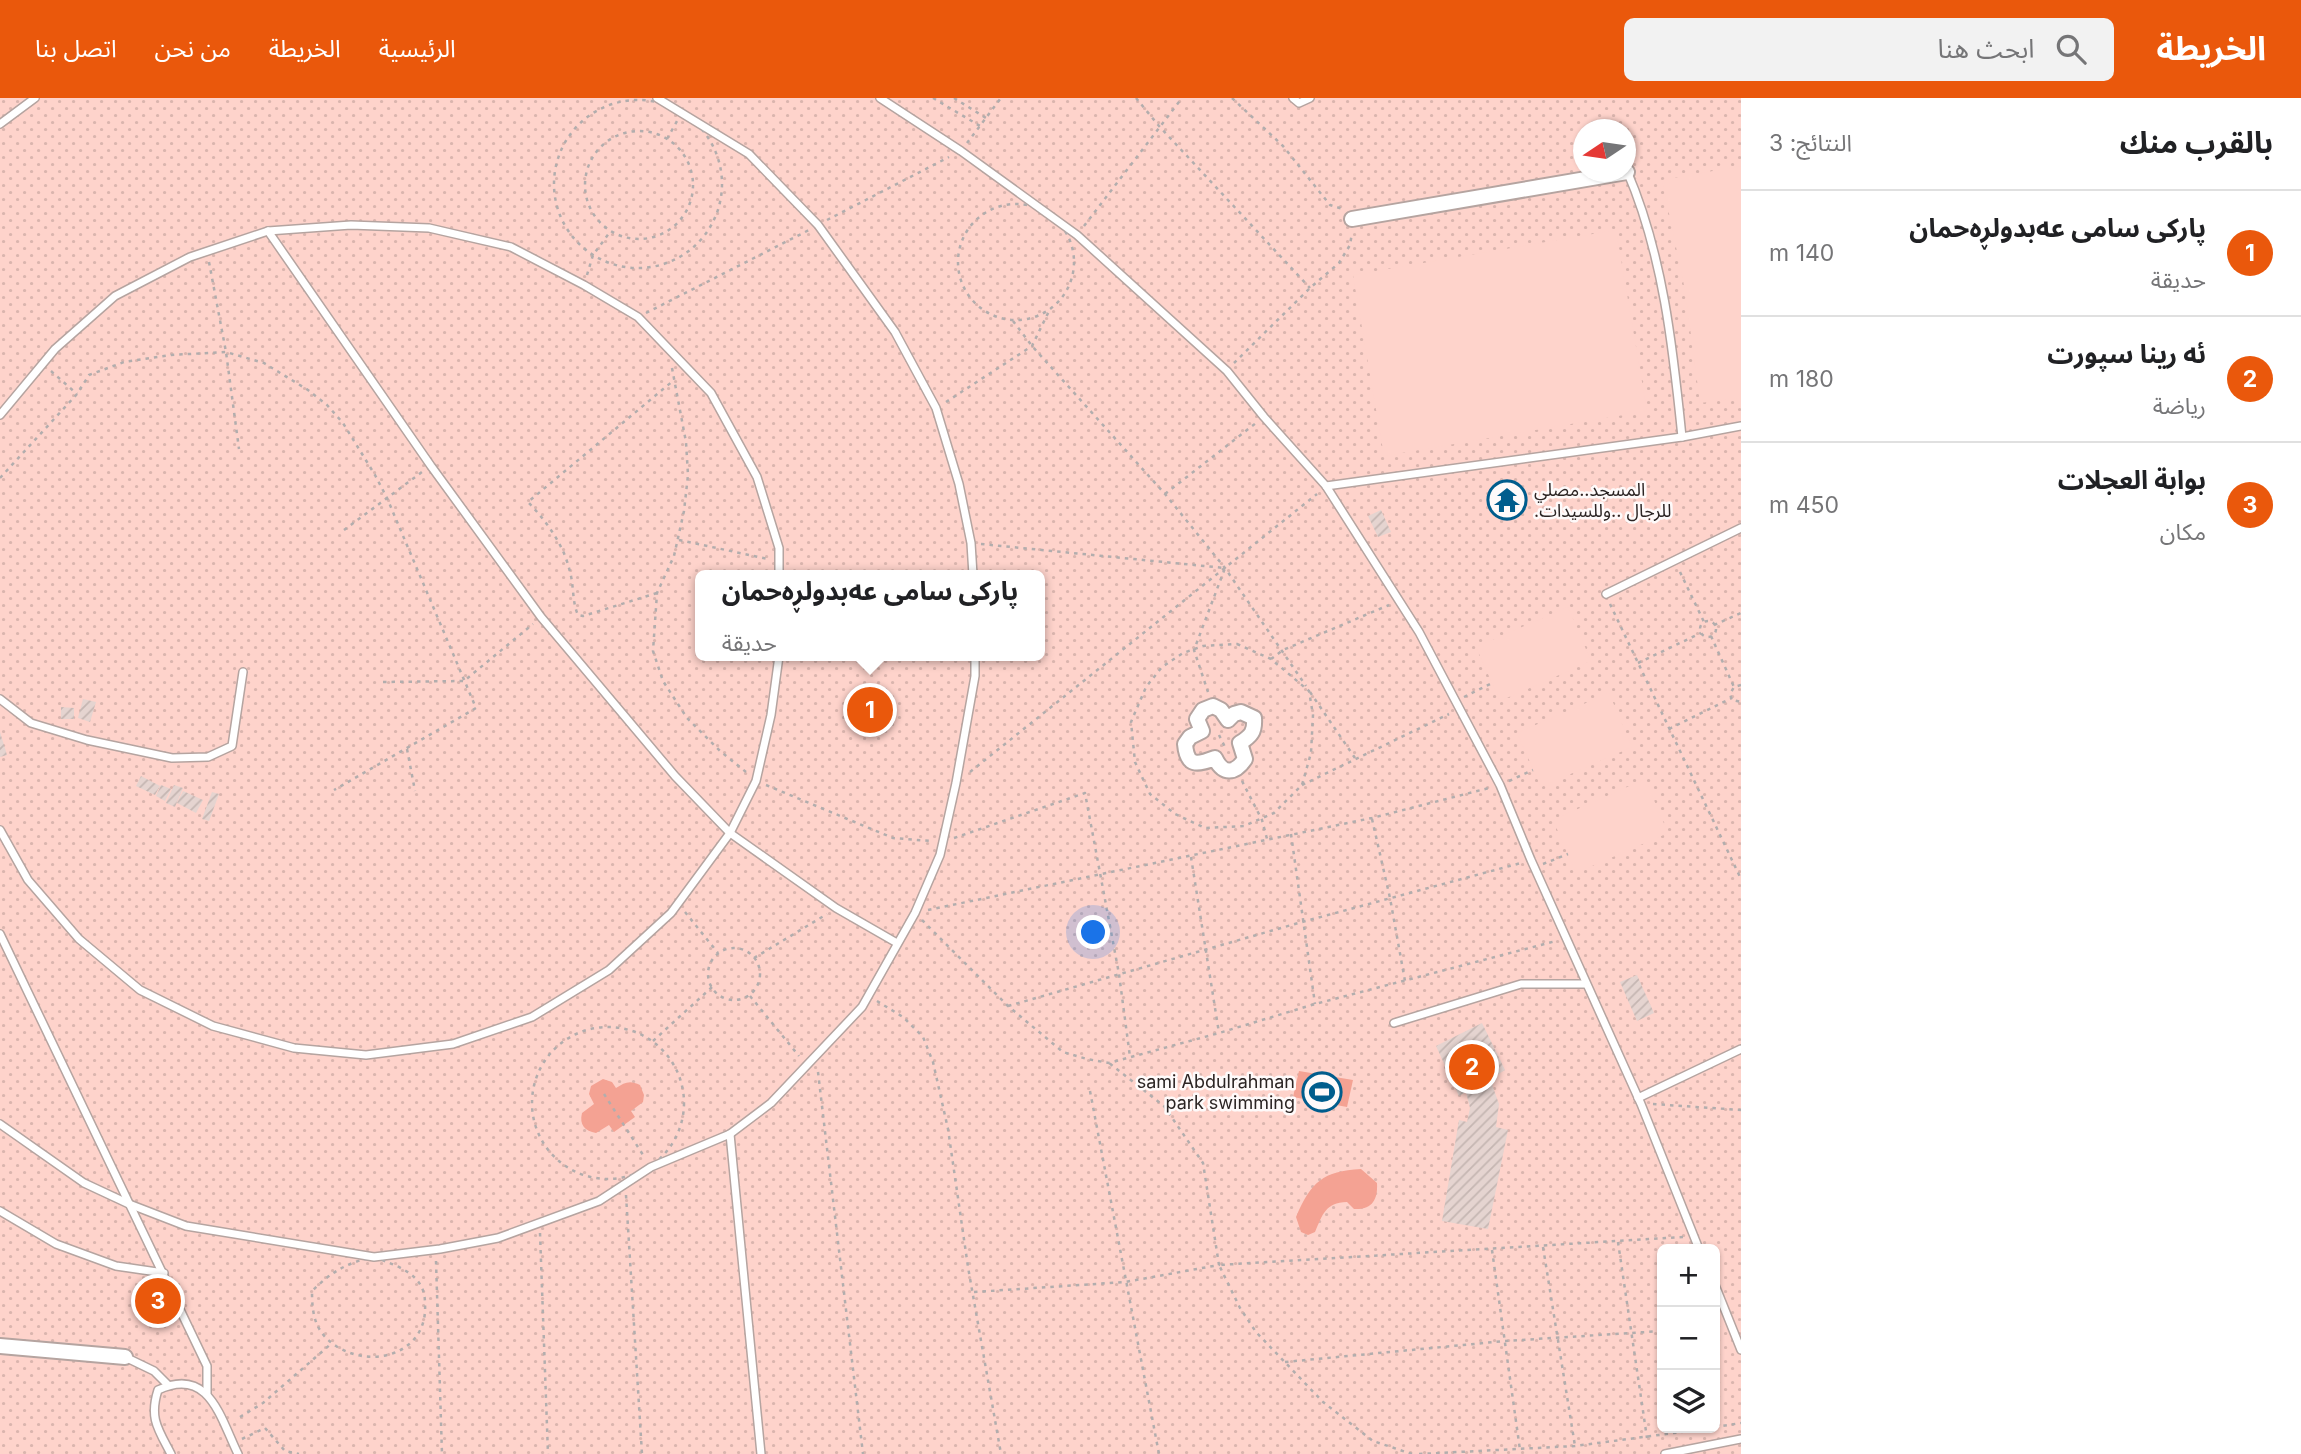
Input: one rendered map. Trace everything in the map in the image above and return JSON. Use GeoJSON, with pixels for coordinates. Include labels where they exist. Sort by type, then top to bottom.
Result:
{"type":"FeatureCollection","features":[{"type":"Feature","properties":{"kind":"street"},"geometry":{"type":"LineString","coordinates":[[1352,219],[1573,180]]}},
{"type":"Feature","properties":{"kind":"street"},"geometry":{"type":"LineString","coordinates":[[1213,706],[1221,710],[1228,720],[1241,712],[1254,718],[1251,736],[1240,743],[1245,759],[1236,770],[1219,766],[1215,758],[1199,764],[1192,762],[1185,755],[1185,744],[1190,737],[1202,731],[1197,719],[1203,710],[1213,706]]}},
{"type":"Feature","properties":{"kind":"street"},"geometry":{"type":"LineString","coordinates":[[0,1346],[125,1357]]}},
{"type":"Feature","properties":{"kind":"lane"},"geometry":{"type":"LineString","coordinates":[[0,124],[35,98]]}},
{"type":"Feature","properties":{"kind":"lane"},"geometry":{"type":"LineString","coordinates":[[657,98],[749,154],[818,225],[895,332],[936,408],[960,484],[971,543],[973,570]]}},
{"type":"Feature","properties":{"kind":"lane"},"geometry":{"type":"LineString","coordinates":[[880,98],[961,150],[1077,235],[1227,371],[1326,486],[1419,632],[1500,785],[1532,864],[1640,1101],[1697,1244]]}},
{"type":"Feature","properties":{"kind":"lane"},"geometry":{"type":"LineString","coordinates":[[1293,98],[1299,103],[1310,98]]}},
{"type":"Feature","properties":{"kind":"lane"},"geometry":{"type":"LineString","coordinates":[[1630,182],[1641,208],[1661,287],[1675,366],[1682,437]]}},
{"type":"Feature","properties":{"kind":"lane"},"geometry":{"type":"LineString","coordinates":[[0,415],[55,349],[115,296],[190,257],[268,231],[351,225],[429,228],[510,247],[584,285],[638,317],[711,393],[757,477],[779,548],[779,570]]}},
{"type":"Feature","properties":{"kind":"lane"},"geometry":{"type":"LineString","coordinates":[[268,231],[431,466],[541,617],[675,776],[730,833],[836,908],[897,943]]}},
{"type":"Feature","properties":{"kind":"lane"},"geometry":{"type":"LineString","coordinates":[[1326,486],[1682,437],[1741,426]]}},
{"type":"Feature","properties":{"kind":"lane"},"geometry":{"type":"LineString","coordinates":[[1609,592],[1741,528]]}},
{"type":"Feature","properties":{"kind":"lane"},"geometry":{"type":"LineString","coordinates":[[0,830],[28,880],[79,939],[140,990],[213,1026],[294,1048],[366,1055],[453,1044],[532,1017],[608,970],[678,904],[730,833],[756,781],[771,715],[778,661]]}},
{"type":"Feature","properties":{"kind":"lane"},"geometry":{"type":"LineString","coordinates":[[0,1124],[84,1183],[186,1226],[373,1257],[436,1250],[498,1238],[599,1201],[651,1167],[730,1133],[771,1103],[862,1007],[915,913],[940,855],[956,783],[975,676],[975,661]]}},
{"type":"Feature","properties":{"kind":"lane"},"geometry":{"type":"LineString","coordinates":[[0,699],[31,723],[87,740],[172,758],[208,757],[232,746],[243,672]]}},
{"type":"Feature","properties":{"kind":"lane"},"geometry":{"type":"LineString","coordinates":[[0,934],[207,1366],[207,1393],[238,1454]]}},
{"type":"Feature","properties":{"kind":"lane"},"geometry":{"type":"LineString","coordinates":[[1394,1023],[1521,984],[1586,984]]}},
{"type":"Feature","properties":{"kind":"lane"},"geometry":{"type":"LineString","coordinates":[[1640,1101],[1741,1049]]}},
{"type":"Feature","properties":{"kind":"lane"},"geometry":{"type":"LineString","coordinates":[[730,1133],[761,1454]]}},
{"type":"Feature","properties":{"kind":"lane"},"geometry":{"type":"LineString","coordinates":[[0,1210],[56,1244],[116,1266],[164,1273]]}},
{"type":"Feature","properties":{"kind":"lane"},"geometry":{"type":"LineString","coordinates":[[1720,1298],[1741,1350]]}},
{"type":"Feature","properties":{"kind":"lane"},"geometry":{"type":"LineString","coordinates":[[125,1357],[154,1371],[168,1385]]}},
{"type":"Feature","properties":{"kind":"lane"},"geometry":{"type":"LineString","coordinates":[[171,1454],[157,1425],[153,1407],[158,1390],[168,1385],[189,1383],[207,1393]]}},
{"type":"Feature","properties":{"kind":"lane"},"geometry":{"type":"LineString","coordinates":[[1665,1454],[1741,1439]]}},
{"type":"Feature","properties":{"kind":"path"},"geometry":{"type":"LineString","coordinates":[[933,98],[980,126]]}},
{"type":"Feature","properties":{"kind":"path"},"geometry":{"type":"LineString","coordinates":[[954,98],[986,118]]}},
{"type":"Feature","properties":{"kind":"path"},"geometry":{"type":"LineString","coordinates":[[1136,98],[1310,288]]}},
{"type":"Feature","properties":{"kind":"path"},"geometry":{"type":"LineString","coordinates":[[936,408],[1032,346],[1050,309],[1064,294],[1073,276],[1077,235],[1182,98]]}},
{"type":"Feature","properties":{"kind":"path"},"geometry":{"type":"LineString","coordinates":[[1227,371],[1310,288],[1339,263],[1350,245],[1353,228],[1352,219],[1343,208],[1331,205],[1283,146],[1232,98]]}},
{"type":"Feature","properties":{"kind":"path"},"geometry":{"type":"LineString","coordinates":[[649,100],[682,112],[706,135],[719,165],[720,198],[709,228],[686,252],[656,265],[624,267],[593,255],[568,231],[555,198],[556,163],[571,132],[598,109],[623,101],[649,100]]}},
{"type":"Feature","properties":{"kind":"path"},"geometry":{"type":"LineString","coordinates":[[667,139],[682,112]]}},
{"type":"Feature","properties":{"kind":"path"},"geometry":{"type":"LineString","coordinates":[[644,131],[667,139],[682,153],[692,172],[692,194],[685,213],[671,229],[651,238],[630,239],[610,231],[593,214],[585,191],[588,167],[593,156],[600,147],[620,134],[644,131]]}},
{"type":"Feature","properties":{"kind":"path"},"geometry":{"type":"LineString","coordinates":[[1050,309],[1033,318],[1013,321],[993,316],[977,306],[964,290],[958,271],[958,251],[964,233],[977,217],[994,207],[1013,203],[1033,205],[1051,214],[1062,226],[1074,255]]}},
{"type":"Feature","properties":{"kind":"path"},"geometry":{"type":"LineString","coordinates":[[584,285],[593,255],[610,231]]}},
{"type":"Feature","properties":{"kind":"path"},"geometry":{"type":"LineString","coordinates":[[207,252],[226,352],[239,449]]}},
{"type":"Feature","properties":{"kind":"path"},"geometry":{"type":"LineString","coordinates":[[1013,321],[1032,346],[1165,494],[1226,568],[1355,758]]}},
{"type":"Feature","properties":{"kind":"path"},"geometry":{"type":"LineString","coordinates":[[664,346],[674,380],[686,442],[688,475],[678,540],[669,571],[657,593],[653,651],[663,681],[687,718],[720,751],[756,781],[893,838],[941,842],[1085,793],[1119,974],[1130,1057]]}},
{"type":"Feature","properties":{"kind":"path"},"geometry":{"type":"LineString","coordinates":[[0,478],[77,394],[89,375],[124,362],[171,355],[226,352],[264,363],[327,405],[343,423],[387,498],[476,708],[334,790]]}},
{"type":"Feature","properties":{"kind":"path"},"geometry":{"type":"LineString","coordinates":[[43,364],[77,394]]}},
{"type":"Feature","properties":{"kind":"path"},"geometry":{"type":"LineString","coordinates":[[657,593],[583,616],[578,615],[564,554],[553,532],[528,502],[674,380]]}},
{"type":"Feature","properties":{"kind":"path"},"geometry":{"type":"LineString","coordinates":[[1165,494],[1264,417]]}},
{"type":"Feature","properties":{"kind":"path"},"geometry":{"type":"LineString","coordinates":[[344,530],[431,466]]}},
{"type":"Feature","properties":{"kind":"path"},"geometry":{"type":"LineString","coordinates":[[956,783],[1326,486]]}},
{"type":"Feature","properties":{"kind":"path"},"geometry":{"type":"LineString","coordinates":[[678,540],[779,561]]}},
{"type":"Feature","properties":{"kind":"path"},"geometry":{"type":"LineString","coordinates":[[971,543],[1226,568]]}},
{"type":"Feature","properties":{"kind":"path"},"geometry":{"type":"LineString","coordinates":[[1675,560],[1704,622]]}},
{"type":"Feature","properties":{"kind":"path"},"geometry":{"type":"LineString","coordinates":[[1213,706],[1194,650],[1226,568]]}},
{"type":"Feature","properties":{"kind":"path"},"geometry":{"type":"LineString","coordinates":[[1609,592],[1610,604],[1741,879]]}},
{"type":"Feature","properties":{"kind":"path"},"geometry":{"type":"LineString","coordinates":[[1271,659],[1283,650],[1398,601]]}},
{"type":"Feature","properties":{"kind":"path"},"geometry":{"type":"LineString","coordinates":[[1714,625],[1741,613]]}},
{"type":"Feature","properties":{"kind":"path"},"geometry":{"type":"LineString","coordinates":[[383,682],[464,681],[541,617]]}},
{"type":"Feature","properties":{"kind":"path"},"geometry":{"type":"LineString","coordinates":[[1701,633],[1700,626],[1708,621],[1714,625],[1712,636]]}},
{"type":"Feature","properties":{"kind":"path"},"geometry":{"type":"LineString","coordinates":[[1638,663],[1701,633]]}},
{"type":"Feature","properties":{"kind":"path"},"geometry":{"type":"LineString","coordinates":[[1701,633],[1712,636]]}},
{"type":"Feature","properties":{"kind":"path"},"geometry":{"type":"LineString","coordinates":[[1712,636],[1734,687]]}},
{"type":"Feature","properties":{"kind":"path"},"geometry":{"type":"LineString","coordinates":[[1302,785],[1311,753],[1313,715],[1309,691],[1271,659],[1237,644],[1203,646],[1183,653],[1162,667],[1146,687],[1131,722],[1135,762],[1150,794],[1175,814],[1205,828],[1244,826],[1262,820],[1274,813],[1302,785],[1459,709]]}},
{"type":"Feature","properties":{"kind":"path"},"geometry":{"type":"LineString","coordinates":[[1454,701],[1492,683]]}},
{"type":"Feature","properties":{"kind":"path"},"geometry":{"type":"LineString","coordinates":[[1732,698],[1731,691],[1741,685]]}},
{"type":"Feature","properties":{"kind":"path"},"geometry":{"type":"LineString","coordinates":[[1669,729],[1732,698]]}},
{"type":"Feature","properties":{"kind":"path"},"geometry":{"type":"LineString","coordinates":[[1732,698],[1741,702]]}},
{"type":"Feature","properties":{"kind":"path"},"geometry":{"type":"LineString","coordinates":[[407,749],[415,791]]}},
{"type":"Feature","properties":{"kind":"path"},"geometry":{"type":"LineString","coordinates":[[1236,770],[1262,820],[1267,839]]}},
{"type":"Feature","properties":{"kind":"path"},"geometry":{"type":"LineString","coordinates":[[915,913],[1372,818],[1500,785],[1533,770]]}},
{"type":"Feature","properties":{"kind":"path"},"geometry":{"type":"LineString","coordinates":[[1372,818],[1405,981]]}},
{"type":"Feature","properties":{"kind":"path"},"geometry":{"type":"LineString","coordinates":[[1291,834],[1315,1004]]}},
{"type":"Feature","properties":{"kind":"path"},"geometry":{"type":"LineString","coordinates":[[1008,1006],[1390,898],[1568,854]]}},
{"type":"Feature","properties":{"kind":"path"},"geometry":{"type":"LineString","coordinates":[[1191,857],[1219,1033]]}},
{"type":"Feature","properties":{"kind":"path"},"geometry":{"type":"LineString","coordinates":[[678,904],[718,953]]}},
{"type":"Feature","properties":{"kind":"path"},"geometry":{"type":"LineString","coordinates":[[754,958],[836,908]]}},
{"type":"Feature","properties":{"kind":"path"},"geometry":{"type":"LineString","coordinates":[[915,913],[1008,1006],[1063,1052],[1109,1063],[1315,1004],[1566,938]]}},
{"type":"Feature","properties":{"kind":"path"},"geometry":{"type":"LineString","coordinates":[[725,949],[741,949],[754,958],[760,973],[750,995],[742,999],[725,998],[712,987],[708,973],[713,958],[718,953],[725,949]]}},
{"type":"Feature","properties":{"kind":"path"},"geometry":{"type":"LineString","coordinates":[[653,1041],[712,987]]}},
{"type":"Feature","properties":{"kind":"path"},"geometry":{"type":"LineString","coordinates":[[750,995],[807,1067]]}},
{"type":"Feature","properties":{"kind":"path"},"geometry":{"type":"LineString","coordinates":[[868,996],[903,1017],[923,1037],[933,1062],[948,1129],[1001,1454]]}},
{"type":"Feature","properties":{"kind":"path"},"geometry":{"type":"LineString","coordinates":[[605,1027],[630,1030],[653,1041],[670,1059],[681,1080],[684,1105],[680,1129],[669,1150],[651,1167],[628,1178],[602,1180],[577,1174],[556,1160],[540,1139],[532,1115],[532,1089],[541,1065],[558,1045],[580,1032],[605,1027]]}},
{"type":"Feature","properties":{"kind":"path"},"geometry":{"type":"LineString","coordinates":[[816,1057],[863,1454]]}},
{"type":"Feature","properties":{"kind":"path"},"geometry":{"type":"LineString","coordinates":[[1109,1063],[1164,1106],[1203,1163],[1219,1265],[1245,1316],[1283,1363],[1324,1402],[1373,1441],[1412,1454]]}},
{"type":"Feature","properties":{"kind":"path"},"geometry":{"type":"LineString","coordinates":[[1090,1091],[1159,1454]]}},
{"type":"Feature","properties":{"kind":"path"},"geometry":{"type":"LineString","coordinates":[[604,1094],[651,1167]]}},
{"type":"Feature","properties":{"kind":"path"},"geometry":{"type":"LineString","coordinates":[[1640,1101],[1741,1110]]}},
{"type":"Feature","properties":{"kind":"path"},"geometry":{"type":"LineString","coordinates":[[626,1183],[642,1454]]}},
{"type":"Feature","properties":{"kind":"path"},"geometry":{"type":"LineString","coordinates":[[540,1222],[548,1454]]}},
{"type":"Feature","properties":{"kind":"path"},"geometry":{"type":"LineString","coordinates":[[973,1292],[1125,1282],[1219,1265],[1694,1236]]}},
{"type":"Feature","properties":{"kind":"path"},"geometry":{"type":"LineString","coordinates":[[1618,1242],[1647,1438]]}},
{"type":"Feature","properties":{"kind":"path"},"geometry":{"type":"LineString","coordinates":[[1543,1247],[1575,1446]]}},
{"type":"Feature","properties":{"kind":"path"},"geometry":{"type":"LineString","coordinates":[[436,1250],[442,1454]]}},
{"type":"Feature","properties":{"kind":"path"},"geometry":{"type":"LineString","coordinates":[[1492,1250],[1520,1450]]}},
{"type":"Feature","properties":{"kind":"path"},"geometry":{"type":"LineString","coordinates":[[373,1257],[392,1264],[415,1278],[425,1293],[426,1312],[422,1331],[392,1355],[373,1358],[357,1356],[332,1343],[316,1325],[312,1309],[312,1291],[324,1278],[343,1265],[373,1257]]}},
{"type":"Feature","properties":{"kind":"path"},"geometry":{"type":"LineString","coordinates":[[1283,1363],[1505,1341],[1657,1331]]}},
{"type":"Feature","properties":{"kind":"path"},"geometry":{"type":"LineString","coordinates":[[240,1418],[262,1403],[332,1343]]}},
{"type":"Feature","properties":{"kind":"path"},"geometry":{"type":"LineString","coordinates":[[1720,1427],[1741,1423]]}},
{"type":"Feature","properties":{"kind":"path"},"geometry":{"type":"LineString","coordinates":[[233,1444],[265,1427],[285,1451],[299,1454]]}},
{"type":"Feature","properties":{"kind":"path"},"geometry":{"type":"LineString","coordinates":[[1419,1454],[1575,1446],[1680,1433]]}},
{"type":"Feature","properties":{"kind":"shaded area"},"geometry":{"type":"Polygon","coordinates":[[[0,98],[1741,98],[1741,1454],[0,1454],[0,98]]]}},
{"type":"Feature","properties":{"kind":"shaded area"},"geometry":{"type":"Polygon","coordinates":[[[1741,166],[1741,398],[1700,403],[1685,290],[1662,180],[1741,166]]]}},
{"type":"Feature","properties":{"kind":"shaded area"},"geometry":{"type":"Polygon","coordinates":[[[1616,230],[1647,411],[1384,456],[1353,275],[1616,230]]]}},
{"type":"Feature","properties":{"kind":"shaded area"},"geometry":{"type":"Polygon","coordinates":[[[1568,607],[1591,661],[1500,701],[1476,647],[1568,607]]]}},
{"type":"Feature","properties":{"kind":"shaded area"},"geometry":{"type":"Polygon","coordinates":[[[1609,693],[1632,747],[1541,787],[1517,733],[1609,693]]]}},
{"type":"Feature","properties":{"kind":"shaded area"},"geometry":{"type":"Polygon","coordinates":[[[1645,779],[1668,833],[1576,873],[1553,820],[1645,779]]]}},
{"type":"Feature","properties":{"kind":"shaded area"},"geometry":{"type":"Polygon","coordinates":[[[1299,1071],[1353,1080],[1347,1107],[1293,1097],[1299,1071]]]}},
{"type":"Feature","properties":{"kind":"shaded area"},"geometry":{"type":"Polygon","coordinates":[[[603,1079],[612,1082],[616,1088],[628,1082],[636,1083],[640,1085],[644,1095],[643,1102],[631,1111],[635,1117],[614,1132],[609,1125],[596,1133],[584,1127],[581,1117],[582,1113],[594,1104],[589,1094],[591,1086],[603,1079]]]}},
{"type":"Feature","properties":{"kind":"shaded area"},"geometry":{"type":"Polygon","coordinates":[[[1361,1169],[1377,1183],[1373,1203],[1360,1209],[1354,1209],[1347,1202],[1329,1207],[1315,1232],[1308,1235],[1301,1232],[1296,1217],[1313,1187],[1337,1172],[1361,1169]]]}},
{"type":"Feature","properties":{"kind":"building"},"geometry":{"type":"Polygon","coordinates":[[[1381,510],[1391,532],[1378,537],[1368,516],[1381,510]]]}},
{"type":"Feature","properties":{"kind":"building"},"geometry":{"type":"Polygon","coordinates":[[[83,699],[96,702],[90,722],[78,718],[83,699]]]}},
{"type":"Feature","properties":{"kind":"building"},"geometry":{"type":"Polygon","coordinates":[[[61,707],[74,708],[74,719],[61,719],[61,707]]]}},
{"type":"Feature","properties":{"kind":"building"},"geometry":{"type":"Polygon","coordinates":[[[0,732],[7,755],[0,757],[0,732]]]}},
{"type":"Feature","properties":{"kind":"building"},"geometry":{"type":"Polygon","coordinates":[[[141,776],[160,786],[155,795],[136,786],[141,776]]]}},
{"type":"Feature","properties":{"kind":"building"},"geometry":{"type":"Polygon","coordinates":[[[161,785],[171,789],[165,801],[156,796],[161,785]]]}},
{"type":"Feature","properties":{"kind":"building"},"geometry":{"type":"Polygon","coordinates":[[[174,785],[183,788],[175,807],[166,803],[174,785]]]}},
{"type":"Feature","properties":{"kind":"building"},"geometry":{"type":"Polygon","coordinates":[[[183,791],[203,800],[196,813],[177,803],[183,791]]]}},
{"type":"Feature","properties":{"kind":"building"},"geometry":{"type":"Polygon","coordinates":[[[212,792],[219,794],[209,821],[202,819],[212,792]]]}},
{"type":"Feature","properties":{"kind":"building"},"geometry":{"type":"Polygon","coordinates":[[[1637,975],[1654,1013],[1637,1021],[1620,982],[1637,975]]]}},
{"type":"Feature","properties":{"kind":"building"},"geometry":{"type":"Polygon","coordinates":[[[1482,1023],[1505,1070],[1490,1079],[1499,1104],[1496,1127],[1508,1130],[1488,1229],[1442,1221],[1459,1120],[1467,1122],[1470,1108],[1466,1092],[1459,1096],[1436,1046],[1482,1023]]]}},
{"type":"Feature","properties":{"kind":"place","name":"المسجد..مصلي .للرجال ..وللسيدات"},"geometry":{"type":"Point","coordinates":[1507,500]}},
{"type":"Feature","properties":{"kind":"place","name":"پارکی سامی عەبدولڕەحمان"},"geometry":{"type":"Point","coordinates":[870,710]}},
{"type":"Feature","properties":{"kind":"place","name":"ئه رينا سپورت"},"geometry":{"type":"Point","coordinates":[1472,1067]}},
{"type":"Feature","properties":{"kind":"place","name":"sami Abdulrahman park swimming"},"geometry":{"type":"Point","coordinates":[1322,1092]}},
{"type":"Feature","properties":{"kind":"place","name":"بوابة العجلات"},"geometry":{"type":"Point","coordinates":[158,1301]}}]}
